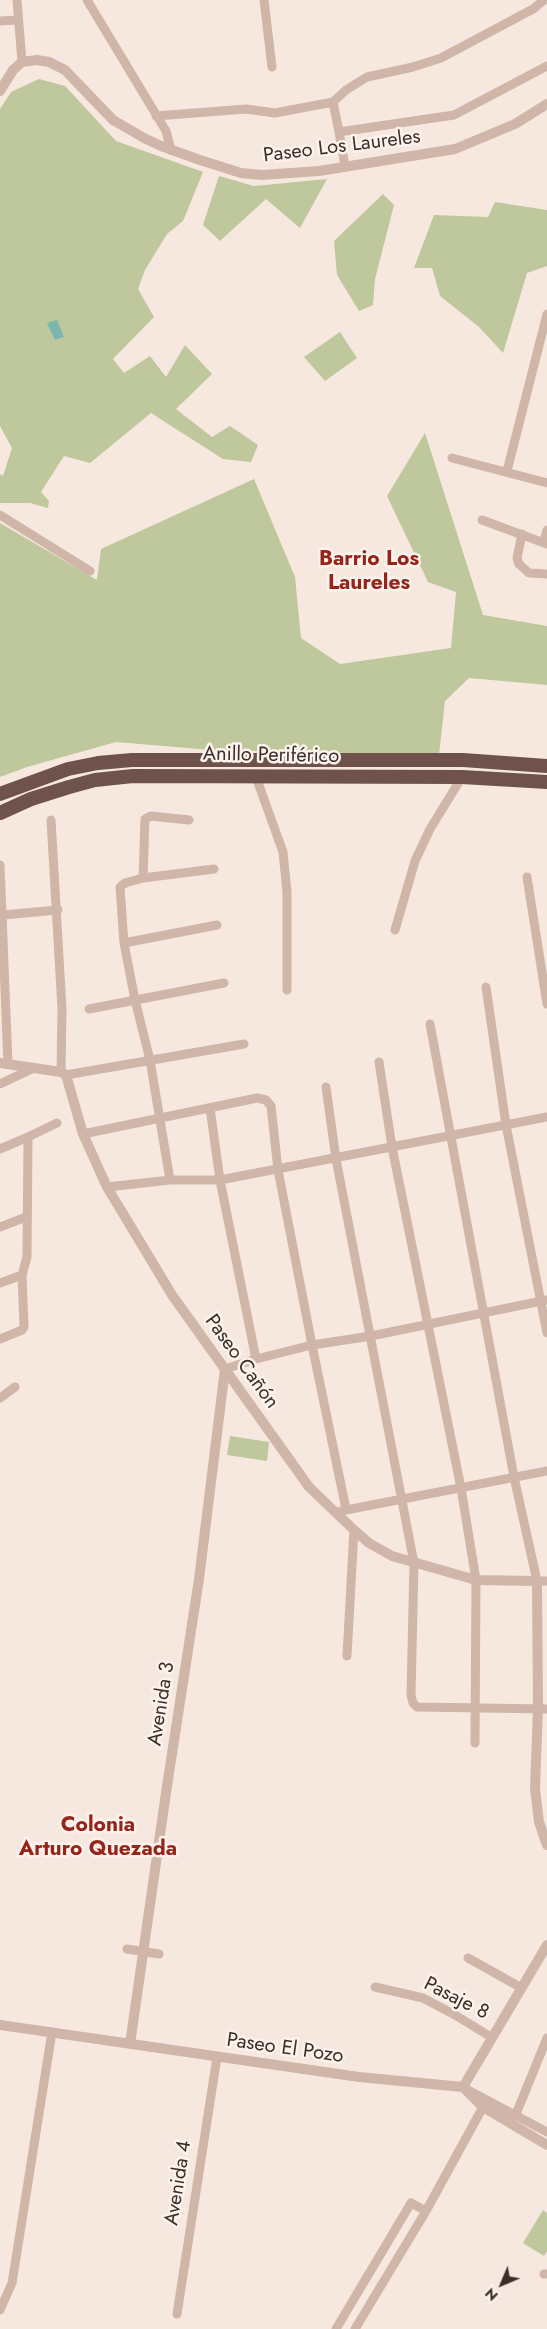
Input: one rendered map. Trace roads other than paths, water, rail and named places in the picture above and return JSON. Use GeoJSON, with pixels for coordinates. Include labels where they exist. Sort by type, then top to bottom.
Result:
{"type":"FeatureCollection","features":[{"type":"Feature","properties":{"kind":"highway","name":"Anillo Periférico"},"geometry":{"type":"LineString","coordinates":[[0,794],[68,769],[98,763],[132,760],[464,760],[547,766]]}},
{"type":"Feature","properties":{"kind":"highway","name":"Anillo Periférico"},"geometry":{"type":"LineString","coordinates":[[0,813],[31,799],[95,780],[150,775],[462,777],[547,782]]}},
{"type":"Feature","properties":{"kind":"street"},"geometry":{"type":"LineString","coordinates":[[0,91],[13,70],[22,62],[17,20],[17,0]]}},
{"type":"Feature","properties":{"kind":"street"},"geometry":{"type":"LineString","coordinates":[[87,0],[166,131],[171,150]]}},
{"type":"Feature","properties":{"kind":"street"},"geometry":{"type":"LineString","coordinates":[[264,0],[272,68]]}},
{"type":"Feature","properties":{"kind":"street"},"geometry":{"type":"LineString","coordinates":[[156,116],[246,109],[275,113],[333,102],[346,90],[367,77],[413,67],[440,58],[534,9],[544,0]]}},
{"type":"Feature","properties":{"kind":"street"},"geometry":{"type":"LineString","coordinates":[[0,21],[17,20]]}},
{"type":"Feature","properties":{"kind":"street","name":"Paseo Los Laureles"},"geometry":{"type":"LineString","coordinates":[[22,62],[37,60],[58,66],[86,90],[113,120],[144,138],[171,150],[240,173],[262,175],[318,170],[461,148],[515,124],[547,104]]}},
{"type":"Feature","properties":{"kind":"street"},"geometry":{"type":"LineString","coordinates":[[339,132],[454,115],[547,66]]}},
{"type":"Feature","properties":{"kind":"street"},"geometry":{"type":"LineString","coordinates":[[333,102],[345,166]]}},
{"type":"Feature","properties":{"kind":"street"},"geometry":{"type":"LineString","coordinates":[[507,472],[547,314]]}},
{"type":"Feature","properties":{"kind":"street"},"geometry":{"type":"LineString","coordinates":[[452,458],[547,483]]}},
{"type":"Feature","properties":{"kind":"street"},"geometry":{"type":"LineString","coordinates":[[0,515],[90,571]]}},
{"type":"Feature","properties":{"kind":"street"},"geometry":{"type":"LineString","coordinates":[[482,520],[546,543],[547,530]]}},
{"type":"Feature","properties":{"kind":"street"},"geometry":{"type":"LineString","coordinates":[[522,534],[517,558],[519,564],[529,572],[547,574]]}},
{"type":"Feature","properties":{"kind":"street"},"geometry":{"type":"LineString","coordinates":[[256,777],[283,852],[287,892],[287,990]]}},
{"type":"Feature","properties":{"kind":"street"},"geometry":{"type":"LineString","coordinates":[[395,930],[419,852],[430,829],[462,777]]}},
{"type":"Feature","properties":{"kind":"street"},"geometry":{"type":"LineString","coordinates":[[143,878],[145,819],[151,816],[189,820]]}},
{"type":"Feature","properties":{"kind":"street"},"geometry":{"type":"LineString","coordinates":[[51,820],[58,910],[64,1073]]}},
{"type":"Feature","properties":{"kind":"street"},"geometry":{"type":"LineString","coordinates":[[0,865],[3,915],[4,1064],[64,1073],[244,1044]]}},
{"type":"Feature","properties":{"kind":"street"},"geometry":{"type":"LineString","coordinates":[[170,1180],[150,1060],[135,1000],[124,942],[120,887],[125,883],[143,878],[214,869]]}},
{"type":"Feature","properties":{"kind":"street"},"geometry":{"type":"LineString","coordinates":[[527,877],[547,1004]]}},
{"type":"Feature","properties":{"kind":"street"},"geometry":{"type":"LineString","coordinates":[[3,915],[58,910]]}},
{"type":"Feature","properties":{"kind":"street"},"geometry":{"type":"LineString","coordinates":[[124,942],[217,925]]}},
{"type":"Feature","properties":{"kind":"street"},"geometry":{"type":"LineString","coordinates":[[88,1009],[224,983]]}},
{"type":"Feature","properties":{"kind":"street"},"geometry":{"type":"LineString","coordinates":[[486,987],[506,1125],[544,1301],[547,1333]]}},
{"type":"Feature","properties":{"kind":"street"},"geometry":{"type":"LineString","coordinates":[[430,1024],[514,1477],[542,1581],[543,1708],[536,1790],[539,1822],[547,1845]]}},
{"type":"Feature","properties":{"kind":"street"},"geometry":{"type":"LineString","coordinates":[[379,1062],[392,1147],[461,1488],[476,1580],[475,1743]]}},
{"type":"Feature","properties":{"kind":"street"},"geometry":{"type":"LineString","coordinates":[[0,1084],[34,1068]]}},
{"type":"Feature","properties":{"kind":"street","name":"Paseo Cañón"},"geometry":{"type":"LineString","coordinates":[[64,1073],[83,1134],[107,1187],[172,1295],[309,1487],[354,1530],[370,1543],[392,1556],[476,1580],[542,1581]]}},
{"type":"Feature","properties":{"kind":"street"},"geometry":{"type":"LineString","coordinates":[[326,1087],[336,1159],[414,1563],[411,1695],[413,1703],[417,1707],[543,1708]]}},
{"type":"Feature","properties":{"kind":"street"},"geometry":{"type":"LineString","coordinates":[[83,1134],[257,1098],[266,1100],[271,1106],[278,1170],[346,1510]]}},
{"type":"Feature","properties":{"kind":"street"},"geometry":{"type":"LineString","coordinates":[[210,1108],[220,1180],[256,1358]]}},
{"type":"Feature","properties":{"kind":"street"},"geometry":{"type":"LineString","coordinates":[[107,1187],[170,1180],[220,1180],[547,1117]]}},
{"type":"Feature","properties":{"kind":"street"},"geometry":{"type":"LineString","coordinates":[[0,1149],[57,1123]]}},
{"type":"Feature","properties":{"kind":"street"},"geometry":{"type":"LineString","coordinates":[[0,1339],[22,1330],[24,1327],[22,1275],[27,1257],[28,1137]]}},
{"type":"Feature","properties":{"kind":"street"},"geometry":{"type":"LineString","coordinates":[[0,1227],[26,1218]]}},
{"type":"Feature","properties":{"kind":"street"},"geometry":{"type":"LineString","coordinates":[[0,1283],[22,1275]]}},
{"type":"Feature","properties":{"kind":"street"},"geometry":{"type":"LineString","coordinates":[[225,1369],[256,1358],[312,1345],[371,1336],[544,1301]]}},
{"type":"Feature","properties":{"kind":"street","name":"Avenida 3"},"geometry":{"type":"LineString","coordinates":[[130,2044],[199,1579],[225,1369]]}},
{"type":"Feature","properties":{"kind":"street"},"geometry":{"type":"LineString","coordinates":[[0,1398],[15,1388]]}},
{"type":"Feature","properties":{"kind":"street"},"geometry":{"type":"LineString","coordinates":[[336,1513],[547,1471]]}},
{"type":"Feature","properties":{"kind":"street"},"geometry":{"type":"LineString","coordinates":[[347,1656],[354,1530]]}},
{"type":"Feature","properties":{"kind":"street"},"geometry":{"type":"LineString","coordinates":[[462,2087],[520,1987],[547,1945]]}},
{"type":"Feature","properties":{"kind":"street"},"geometry":{"type":"LineString","coordinates":[[127,1950],[159,1954]]}},
{"type":"Feature","properties":{"kind":"street"},"geometry":{"type":"LineString","coordinates":[[468,1958],[520,1987]]}},
{"type":"Feature","properties":{"kind":"street","name":"Pasaje 8"},"geometry":{"type":"LineString","coordinates":[[375,1987],[423,1998],[491,2037]]}},
{"type":"Feature","properties":{"kind":"street","name":"Paseo El Pozo"},"geometry":{"type":"LineString","coordinates":[[0,2025],[359,2077],[462,2087]]}},
{"type":"Feature","properties":{"kind":"street"},"geometry":{"type":"LineString","coordinates":[[0,2310],[12,2283],[52,2032]]}},
{"type":"Feature","properties":{"kind":"street"},"geometry":{"type":"LineString","coordinates":[[516,2114],[547,2038]]}},
{"type":"Feature","properties":{"kind":"street","name":"Avenida 4"},"geometry":{"type":"LineString","coordinates":[[177,2314],[217,2057]]}},
{"type":"Feature","properties":{"kind":"street"},"geometry":{"type":"LineString","coordinates":[[462,2087],[483,2107],[547,2145]]}},
{"type":"Feature","properties":{"kind":"street"},"geometry":{"type":"LineString","coordinates":[[462,2087],[547,2132]]}},
{"type":"Feature","properties":{"kind":"street"},"geometry":{"type":"LineString","coordinates":[[355,2329],[426,2211],[483,2107]]}},
{"type":"Feature","properties":{"kind":"street"},"geometry":{"type":"LineString","coordinates":[[336,2329],[411,2203],[426,2211]]}},
{"type":"Feature","properties":{"kind":"water"},"geometry":{"type":"Polygon","coordinates":[[[57,320],[64,337],[55,340],[47,323],[57,320]]]}},
{"type":"Feature","properties":{"kind":"district","name":"Barrio Los Laureles"},"geometry":{"type":"Point","coordinates":[369,572]}},
{"type":"Feature","properties":{"kind":"district","name":"Colonia Arturo Quezada"},"geometry":{"type":"Point","coordinates":[98,1838]}}]}
